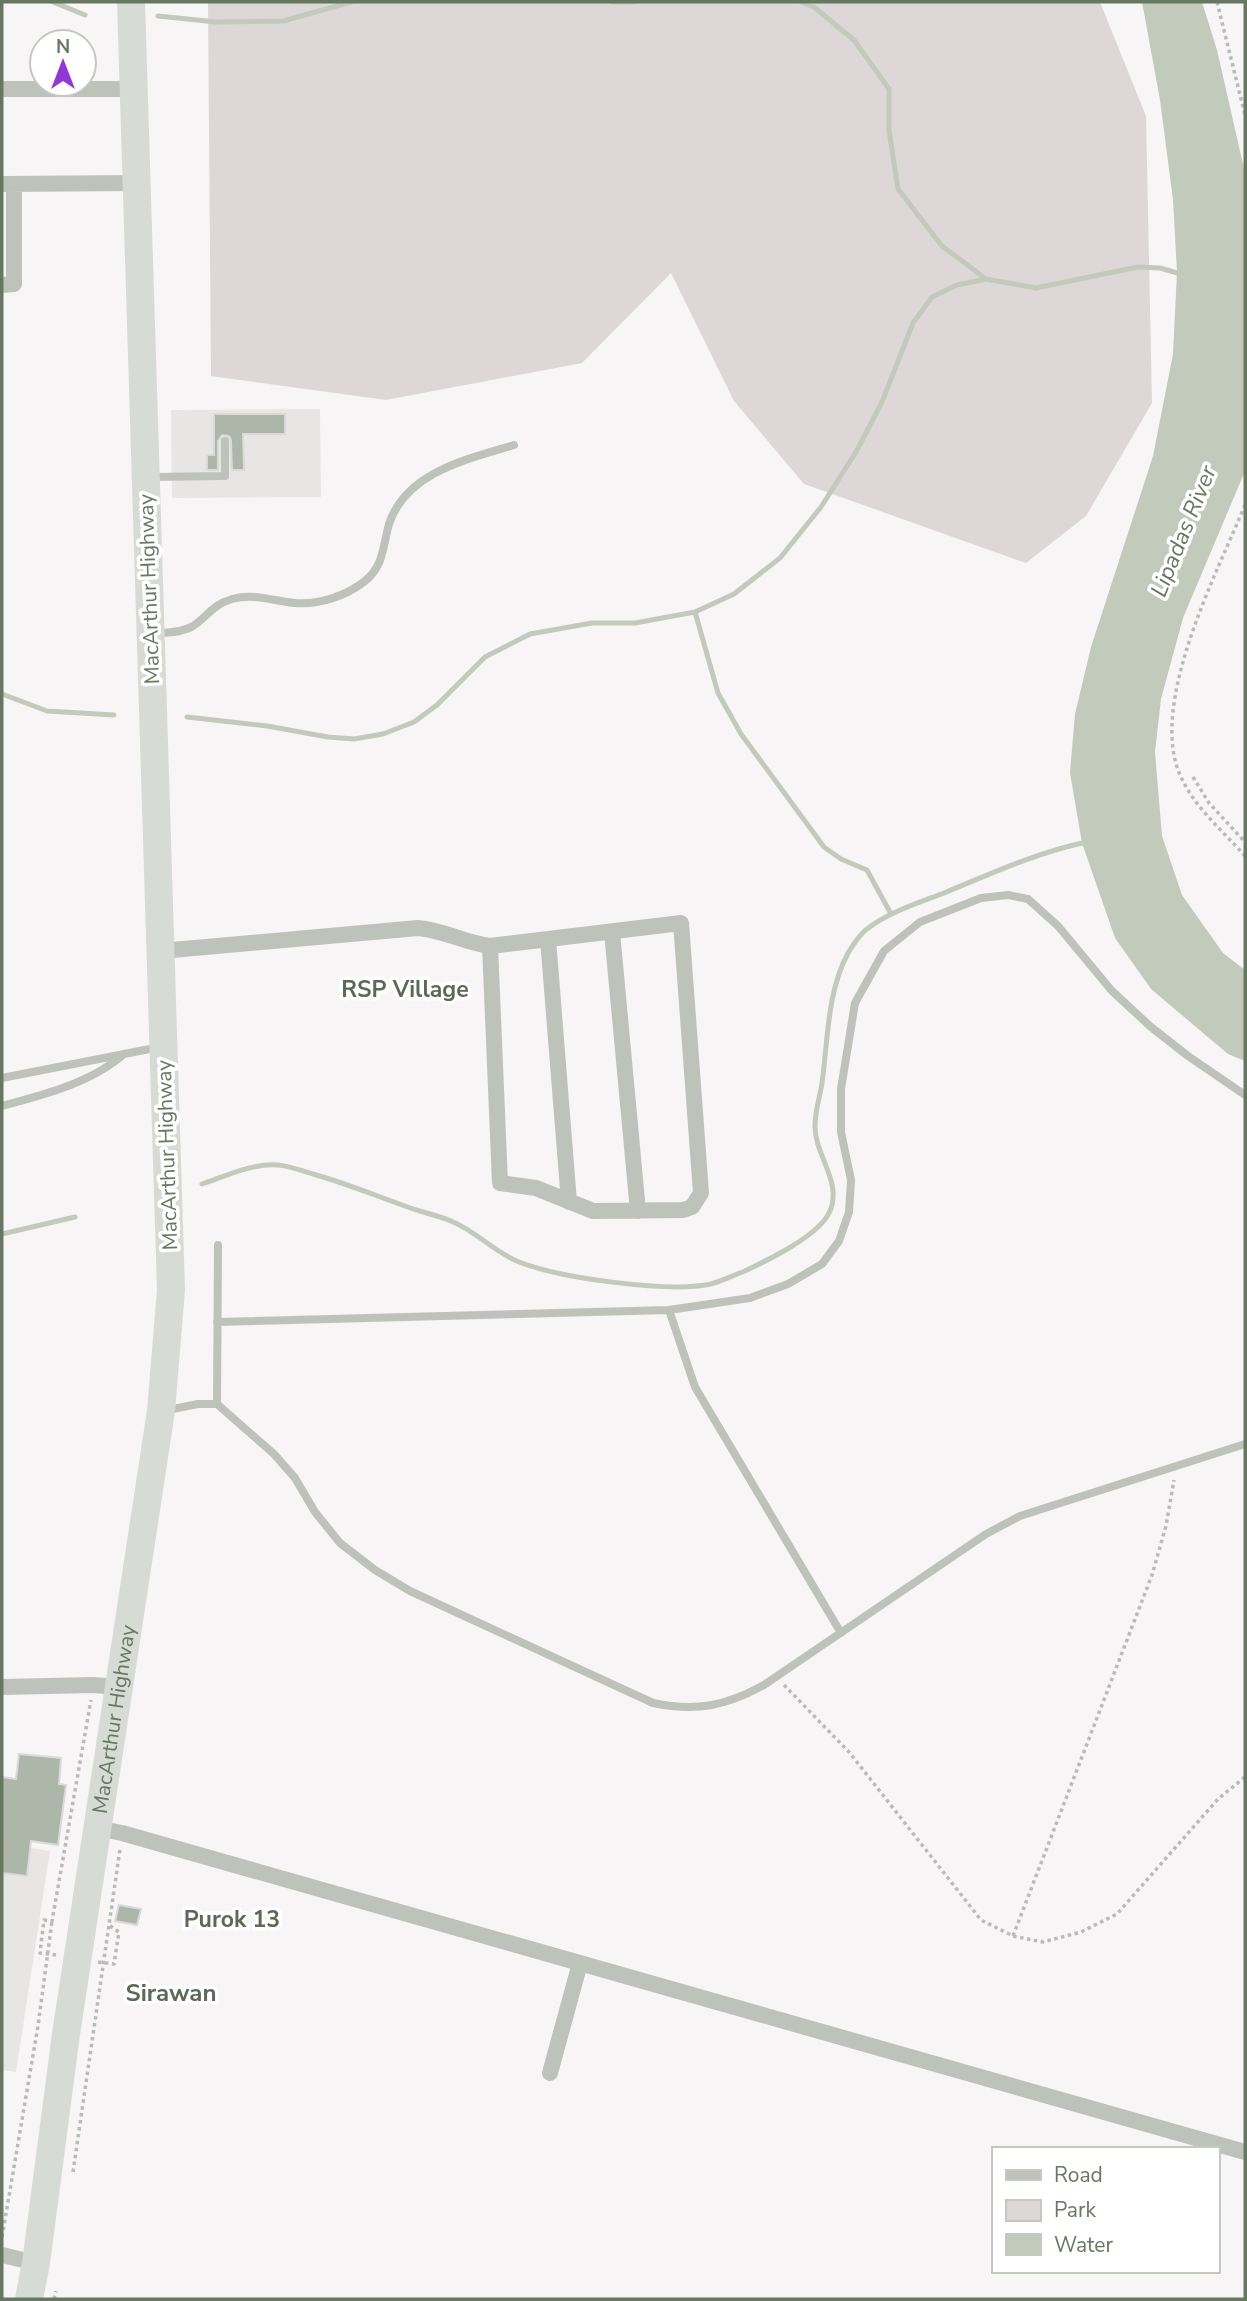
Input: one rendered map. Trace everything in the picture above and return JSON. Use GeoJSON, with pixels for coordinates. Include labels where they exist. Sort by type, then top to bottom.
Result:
{"type":"FeatureCollection","features":[{"type":"Feature","properties":{"kind":"highway","name":"MacArthur Highway"},"geometry":{"type":"LineString","coordinates":[[29,2299],[60,2072],[110,1830],[106,1686],[161,1411],[170,1290],[131,2]]}},
{"type":"Feature","properties":{"kind":"street"},"geometry":{"type":"LineString","coordinates":[[2,89],[133,89]]}},
{"type":"Feature","properties":{"kind":"street"},"geometry":{"type":"LineString","coordinates":[[2,285],[14,284],[8,184],[136,183]]}},
{"type":"Feature","properties":{"kind":"street"},"geometry":{"type":"LineString","coordinates":[[161,951],[418,928],[436,930],[473,944],[489,946],[681,923],[701,1194],[697,1203],[683,1210],[593,1211],[536,1188],[500,1183],[489,946]]}},
{"type":"Feature","properties":{"kind":"street"},"geometry":{"type":"LineString","coordinates":[[612,932],[638,1211]]}},
{"type":"Feature","properties":{"kind":"street"},"geometry":{"type":"LineString","coordinates":[[548,939],[569,1202]]}},
{"type":"Feature","properties":{"kind":"street"},"geometry":{"type":"LineString","coordinates":[[2,1686],[106,1686]]}},
{"type":"Feature","properties":{"kind":"street"},"geometry":{"type":"LineString","coordinates":[[110,1830],[1245,2152]]}},
{"type":"Feature","properties":{"kind":"street"},"geometry":{"type":"LineString","coordinates":[[550,2073],[580,1963]]}},
{"type":"Feature","properties":{"kind":"street"},"geometry":{"type":"LineString","coordinates":[[2,2255],[36,2263]]}},
{"type":"Feature","properties":{"kind":"lane"},"geometry":{"type":"LineString","coordinates":[[145,477],[225,476],[225,441]]}},
{"type":"Feature","properties":{"kind":"lane"},"geometry":{"type":"LineString","coordinates":[[150,634],[185,629],[194,625],[211,608],[234,599],[256,596],[308,603],[344,593],[365,581],[379,565],[389,524],[400,501],[415,486],[443,468],[514,445]]}},
{"type":"Feature","properties":{"kind":"lane"},"geometry":{"type":"LineString","coordinates":[[217,1322],[669,1310],[750,1298],[788,1284],[821,1264],[839,1241],[849,1212],[851,1180],[841,1132],[841,1089],[855,1003],[884,951],[920,922],[981,898],[1008,895],[1028,899],[1058,926],[1112,991],[1151,1027],[1245,1095]]}},
{"type":"Feature","properties":{"kind":"lane"},"geometry":{"type":"LineString","coordinates":[[2,1078],[163,1046]]}},
{"type":"Feature","properties":{"kind":"lane"},"geometry":{"type":"LineString","coordinates":[[2,1106],[67,1086],[106,1068],[124,1054]]}},
{"type":"Feature","properties":{"kind":"lane"},"geometry":{"type":"LineString","coordinates":[[217,1404],[218,1245]]}},
{"type":"Feature","properties":{"kind":"lane"},"geometry":{"type":"LineString","coordinates":[[669,1310],[700,1397],[841,1633]]}},
{"type":"Feature","properties":{"kind":"lane"},"geometry":{"type":"LineString","coordinates":[[161,1411],[198,1404],[217,1404],[274,1454],[295,1478],[315,1513],[340,1543],[375,1570],[410,1591],[653,1703],[688,1708],[725,1703],[776,1678],[986,1534],[1020,1516],[1245,1444]]}},
{"type":"Feature","properties":{"kind":"path"},"geometry":{"type":"LineString","coordinates":[[1217,2],[1245,115]]}},
{"type":"Feature","properties":{"kind":"path"},"geometry":{"type":"LineString","coordinates":[[1245,505],[1187,645],[1172,731],[1180,775],[1195,802],[1245,856]]}},
{"type":"Feature","properties":{"kind":"path"},"geometry":{"type":"LineString","coordinates":[[1193,777],[1209,803],[1245,842]]}},
{"type":"Feature","properties":{"kind":"path"},"geometry":{"type":"LineString","coordinates":[[1013,1936],[1152,1575],[1166,1526],[1175,1468]]}},
{"type":"Feature","properties":{"kind":"path"},"geometry":{"type":"LineString","coordinates":[[776,1678],[849,1752],[981,1920],[1013,1936],[1043,1942],[1081,1932],[1117,1913],[1218,1799],[1245,1777]]}},
{"type":"Feature","properties":{"kind":"path"},"geometry":{"type":"LineString","coordinates":[[2,2237],[38,2026],[52,1922],[106,1686]]}},
{"type":"Feature","properties":{"kind":"path"},"geometry":{"type":"LineString","coordinates":[[72,2179],[108,1925],[110,1830]]}},
{"type":"Feature","properties":{"kind":"path"},"geometry":{"type":"LineString","coordinates":[[40,1953],[44,1920],[52,1922]]}},
{"type":"Feature","properties":{"kind":"path"},"geometry":{"type":"LineString","coordinates":[[108,1925],[119,1931],[114,1964]]}},
{"type":"Feature","properties":{"kind":"path"},"geometry":{"type":"LineString","coordinates":[[54,2299],[56,2286]]}},
{"type":"Feature","properties":{"kind":"shaded area"},"geometry":{"type":"Polygon","coordinates":[[[320,409],[321,497],[172,498],[171,410],[320,409]]]}},
{"type":"Feature","properties":{"kind":"shaded area"},"geometry":{"type":"Polygon","coordinates":[[[2,1843],[50,1851],[16,2072],[2,2070],[2,1843]]]}},
{"type":"Feature","properties":{"kind":"green space"},"geometry":{"type":"Polygon","coordinates":[[[208,2],[1100,2],[1146,116],[1152,403],[1086,516],[1026,563],[804,484],[734,401],[671,273],[582,363],[386,400],[211,376],[208,2]]]}},
{"type":"Feature","properties":{"kind":"water","name":"Lipadas River"},"geometry":{"type":"Polygon","coordinates":[[[1142,2],[1202,2],[1217,50],[1245,173],[1245,471],[1183,618],[1161,699],[1155,752],[1162,836],[1182,895],[1223,953],[1245,970],[1245,1061],[1228,1054],[1151,989],[1115,938],[1082,843],[1070,773],[1075,714],[1091,647],[1153,456],[1173,354],[1177,272],[1173,200],[1160,100],[1142,2]]]}},
{"type":"Feature","properties":{"kind":"building"},"geometry":{"type":"Polygon","coordinates":[[[214,414],[285,414],[285,434],[243,434],[244,470],[232,470],[231,440],[229,436],[222,435],[218,441],[218,470],[207,470],[207,455],[214,455],[214,414]]]}},
{"type":"Feature","properties":{"kind":"building"},"geometry":{"type":"Polygon","coordinates":[[[19,1754],[61,1758],[59,1784],[66,1785],[58,1845],[31,1841],[27,1876],[2,1873],[2,1777],[16,1779],[19,1754]]]}},
{"type":"Feature","properties":{"kind":"building"},"geometry":{"type":"Polygon","coordinates":[[[119,1905],[141,1909],[137,1925],[115,1921],[119,1905]]]}},
{"type":"Feature","properties":{"kind":"waterway"},"geometry":{"type":"LineString","coordinates":[[53,2],[85,15]]}},
{"type":"Feature","properties":{"kind":"waterway"},"geometry":{"type":"LineString","coordinates":[[158,16],[216,22],[283,21],[351,2]]}},
{"type":"Feature","properties":{"kind":"waterway"},"geometry":{"type":"LineString","coordinates":[[612,2],[634,2]]}},
{"type":"Feature","properties":{"kind":"waterway"},"geometry":{"type":"LineString","coordinates":[[801,2],[814,7],[854,40],[889,89],[889,130],[898,189],[942,246],[986,279],[1036,288],[1138,267],[1160,268],[1181,274]]}},
{"type":"Feature","properties":{"kind":"waterway"},"geometry":{"type":"LineString","coordinates":[[187,717],[267,726],[328,737],[354,739],[383,734],[414,722],[437,705],[485,657],[530,634],[592,623],[635,623],[695,612],[734,594],[780,558],[821,507],[856,452],[882,402],[913,323],[932,297],[957,285],[986,279]]}},
{"type":"Feature","properties":{"kind":"waterway"},"geometry":{"type":"LineString","coordinates":[[695,612],[718,693],[741,734],[824,847],[841,859],[867,870],[891,914]]}},
{"type":"Feature","properties":{"kind":"waterway"},"geometry":{"type":"LineString","coordinates":[[2,694],[47,711],[114,715]]}},
{"type":"Feature","properties":{"kind":"waterway"},"geometry":{"type":"LineString","coordinates":[[202,1184],[249,1168],[282,1166],[337,1181],[451,1221],[510,1258],[537,1268],[586,1278],[669,1287],[711,1284],[724,1280],[804,1239],[829,1213],[833,1191],[816,1136],[815,1120],[832,1000],[841,968],[859,937],[876,923],[904,908],[1032,858],[1087,842]]}},
{"type":"Feature","properties":{"kind":"waterway"},"geometry":{"type":"LineString","coordinates":[[2,1234],[75,1217]]}},
{"type":"Feature","properties":{"kind":"district","name":"RSP Village"},"geometry":{"type":"Point","coordinates":[405,989]}},
{"type":"Feature","properties":{"kind":"district","name":"Purok 13"},"geometry":{"type":"Point","coordinates":[232,1919]}},
{"type":"Feature","properties":{"kind":"district","name":"Sirawan"},"geometry":{"type":"Point","coordinates":[171,1993]}}]}
